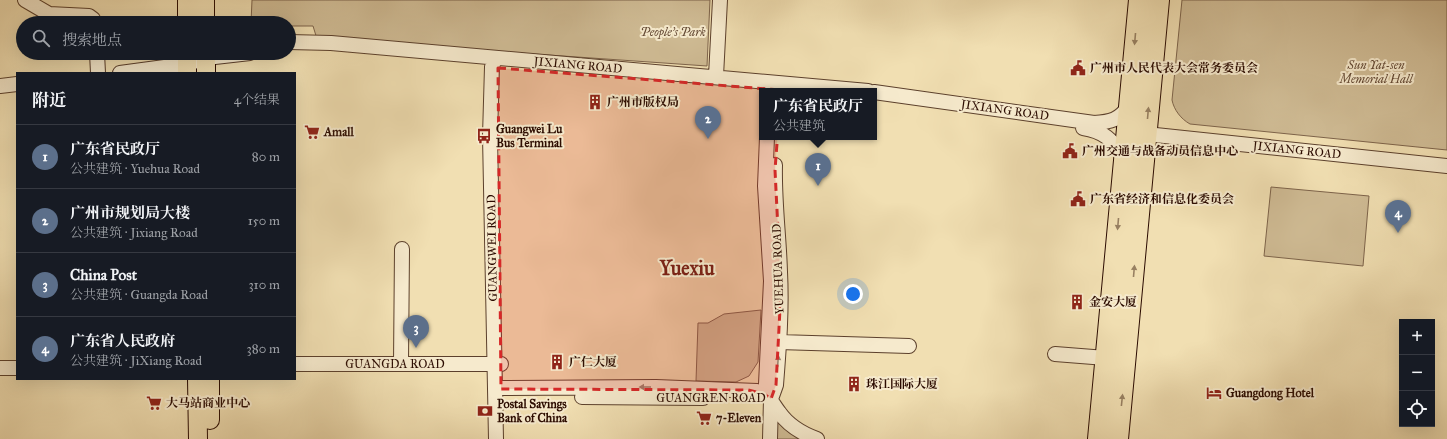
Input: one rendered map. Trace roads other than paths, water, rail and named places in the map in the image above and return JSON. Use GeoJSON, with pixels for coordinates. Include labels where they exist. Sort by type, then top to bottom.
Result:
{"type":"FeatureCollection","features":[{"type":"Feature","properties":{"kind":"highway"},"geometry":{"type":"LineString","coordinates":[[1098,439],[1139,0]]}},
{"type":"Feature","properties":{"kind":"highway"},"geometry":{"type":"LineString","coordinates":[[1118,439],[1159,0]]}},
{"type":"Feature","properties":{"kind":"main road"},"geometry":{"type":"LineString","coordinates":[[187,0],[187,16]]}},
{"type":"Feature","properties":{"kind":"main road"},"geometry":{"type":"LineString","coordinates":[[205,0],[205,16]]}},
{"type":"Feature","properties":{"kind":"main road"},"geometry":{"type":"LineString","coordinates":[[197,380],[198,439]]}},
{"type":"Feature","properties":{"kind":"main road"},"geometry":{"type":"LineString","coordinates":[[210,380],[210,439]]}},
{"type":"Feature","properties":{"kind":"street"},"geometry":{"type":"LineString","coordinates":[[25,0],[49,14],[89,16]]}},
{"type":"Feature","properties":{"kind":"street"},"geometry":{"type":"LineString","coordinates":[[716,76],[720,0]]}},
{"type":"Feature","properties":{"kind":"street","name":"JIXIANG ROAD"},"geometry":{"type":"LineString","coordinates":[[296,42],[331,43],[495,64],[716,76],[774,88]]}},
{"type":"Feature","properties":{"kind":"street","name":"JIXIANG ROAD"},"geometry":{"type":"LineString","coordinates":[[296,50],[495,64],[768,88]]}},
{"type":"Feature","properties":{"kind":"street"},"geometry":{"type":"LineString","coordinates":[[97,60],[98,72]]}},
{"type":"Feature","properties":{"kind":"street"},"geometry":{"type":"LineString","coordinates":[[126,72],[197,61]]}},
{"type":"Feature","properties":{"kind":"street","name":"GUANGWEI ROAD"},"geometry":{"type":"LineString","coordinates":[[495,64],[490,136],[499,393],[496,439]]}},
{"type":"Feature","properties":{"kind":"street"},"geometry":{"type":"LineString","coordinates":[[0,86],[16,84]]}},
{"type":"Feature","properties":{"kind":"street","name":"JIXIANG ROAD"},"geometry":{"type":"LineString","coordinates":[[877,92],[1094,123],[1108,122],[1116,119],[1124,113],[1129,106]]}},
{"type":"Feature","properties":{"kind":"street","name":"JIXIANG ROAD"},"geometry":{"type":"LineString","coordinates":[[877,100],[1093,129],[1102,133],[1109,139],[1124,157]]}},
{"type":"Feature","properties":{"kind":"street","name":"JIXIANG ROAD"},"geometry":{"type":"LineString","coordinates":[[1146,134],[1447,166]]}},
{"type":"Feature","properties":{"kind":"street","name":"YUEHUA ROAD"},"geometry":{"type":"LineString","coordinates":[[767,140],[766,198],[771,281],[766,384],[771,399]]}},
{"type":"Feature","properties":{"kind":"street","name":"YUEHUA ROAD"},"geometry":{"type":"LineString","coordinates":[[770,439],[771,399],[776,385],[781,290],[775,170],[777,140]]}},
{"type":"Feature","properties":{"kind":"street"},"geometry":{"type":"LineString","coordinates":[[401,363],[402,248]]}},
{"type":"Feature","properties":{"kind":"street"},"geometry":{"type":"LineString","coordinates":[[779,342],[792,341],[910,346]]}},
{"type":"Feature","properties":{"kind":"street"},"geometry":{"type":"LineString","coordinates":[[1055,354],[1106,358]]}},
{"type":"Feature","properties":{"kind":"street","name":"GUANGDA ROAD"},"geometry":{"type":"LineString","coordinates":[[296,364],[498,364]]}},
{"type":"Feature","properties":{"kind":"street"},"geometry":{"type":"LineString","coordinates":[[0,368],[16,368]]}},
{"type":"Feature","properties":{"kind":"street","name":"GUANGREN ROAD"},"geometry":{"type":"LineString","coordinates":[[499,393],[771,399]]}},
{"type":"Feature","properties":{"kind":"street"},"geometry":{"type":"LineString","coordinates":[[771,399],[787,421],[797,429],[817,439]]}},
{"type":"Feature","properties":{"kind":"place","name":"广州市人民代表大会常务委员会"},"geometry":{"type":"Point","coordinates":[1078,68]}},
{"type":"Feature","properties":{"kind":"place","name":"广州市版权局"},"geometry":{"type":"Point","coordinates":[595,102]}},
{"type":"Feature","properties":{"kind":"place","name":"Amall"},"geometry":{"type":"Point","coordinates":[312,132]}},
{"type":"Feature","properties":{"kind":"place","name":"Guangwei Lu Bus Terminal"},"geometry":{"type":"Point","coordinates":[484,136]}},
{"type":"Feature","properties":{"kind":"place","name":"广州市规划局大楼"},"geometry":{"type":"Point","coordinates":[708,139]}},
{"type":"Feature","properties":{"kind":"place","name":"广州交通与战备动员信息中心"},"geometry":{"type":"Point","coordinates":[1070,151]}},
{"type":"Feature","properties":{"kind":"place","name":"广东省民政厅"},"geometry":{"type":"Point","coordinates":[818,186]}},
{"type":"Feature","properties":{"kind":"place","name":"广东省经济和信息化委员会"},"geometry":{"type":"Point","coordinates":[1078,199]}},
{"type":"Feature","properties":{"kind":"place","name":"广东省人民政府"},"geometry":{"type":"Point","coordinates":[1398,233]}},
{"type":"Feature","properties":{"kind":"place","name":"金安大厦"},"geometry":{"type":"Point","coordinates":[1077,302]}},
{"type":"Feature","properties":{"kind":"place","name":"China Post"},"geometry":{"type":"Point","coordinates":[416,348]}},
{"type":"Feature","properties":{"kind":"place","name":"广仁大厦"},"geometry":{"type":"Point","coordinates":[557,362]}},
{"type":"Feature","properties":{"kind":"place","name":"珠江国际大厦"},"geometry":{"type":"Point","coordinates":[854,384]}},
{"type":"Feature","properties":{"kind":"place","name":"Guangdong Hotel"},"geometry":{"type":"Point","coordinates":[1214,393]}},
{"type":"Feature","properties":{"kind":"place","name":"大马站商业中心"},"geometry":{"type":"Point","coordinates":[154,403]}},
{"type":"Feature","properties":{"kind":"place","name":"Postal Savings Bank of China"},"geometry":{"type":"Point","coordinates":[485,411]}},
{"type":"Feature","properties":{"kind":"place","name":"7-Eleven"},"geometry":{"type":"Point","coordinates":[704,418]}},
{"type":"Feature","properties":{"kind":"district","name":"Yuexiu"},"geometry":{"type":"Point","coordinates":[687,268]}},
{"type":"Feature","properties":{"kind":"park label","name":"People's Park"},"geometry":{"type":"Point","coordinates":[673,32]}},
{"type":"Feature","properties":{"kind":"park label","name":"Sun Yat-sen Memorial Hall"},"geometry":{"type":"Point","coordinates":[1376,72]}}]}
